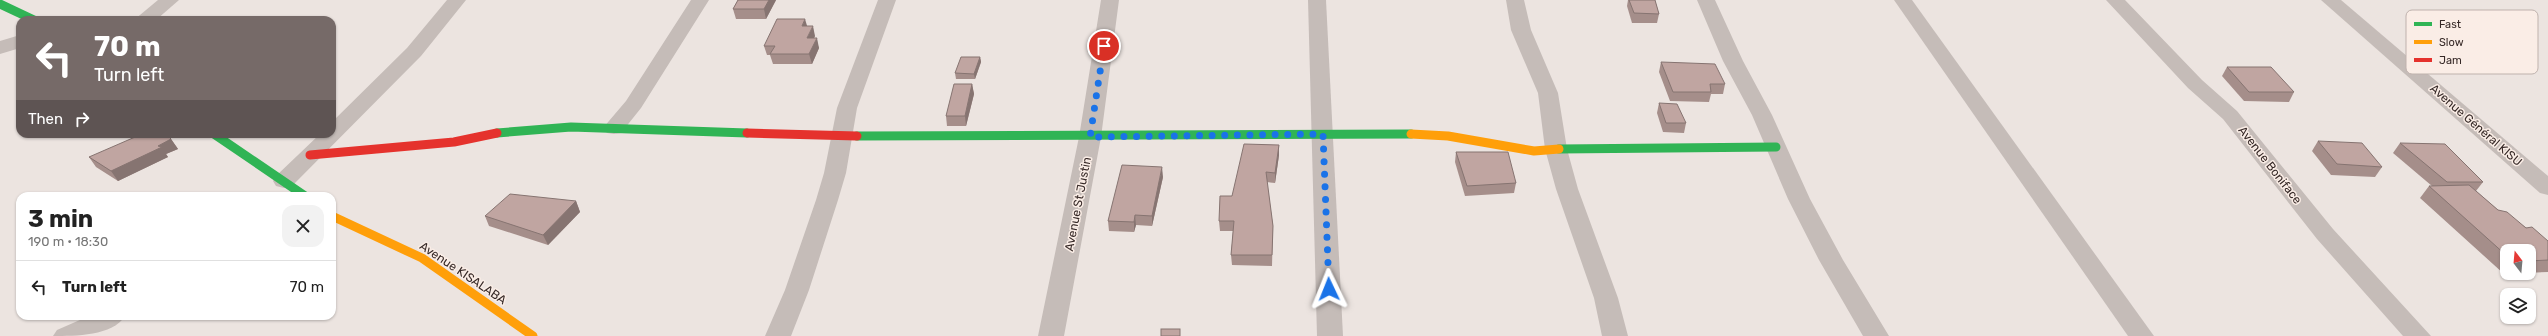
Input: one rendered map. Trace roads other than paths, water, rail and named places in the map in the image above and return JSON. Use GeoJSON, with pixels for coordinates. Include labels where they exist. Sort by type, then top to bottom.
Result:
{"type":"FeatureCollection","features":[{"type":"Feature","properties":{"kind":"street"},"geometry":{"type":"LineString","coordinates":[[149,16],[170,0]]}},
{"type":"Feature","properties":{"kind":"street"},"geometry":{"type":"LineString","coordinates":[[336,130],[414,52],[457,0]]}},
{"type":"Feature","properties":{"kind":"street"},"geometry":{"type":"LineString","coordinates":[[614,128],[634,104],[700,0]]}},
{"type":"Feature","properties":{"kind":"street"},"geometry":{"type":"LineString","coordinates":[[778,336],[797,290],[827,200],[835,173],[847,108],[858,83],[870,42],[887,0]]}},
{"type":"Feature","properties":{"kind":"street","name":"Avenue St Justin"},"geometry":{"type":"LineString","coordinates":[[1051,336],[1090,137],[1110,0]]}},
{"type":"Feature","properties":{"kind":"street"},"geometry":{"type":"LineString","coordinates":[[1317,0],[1330,336]]}},
{"type":"Feature","properties":{"kind":"street"},"geometry":{"type":"LineString","coordinates":[[1515,0],[1521,30],[1548,93],[1556,149],[1567,188],[1606,298],[1615,336]]}},
{"type":"Feature","properties":{"kind":"street"},"geometry":{"type":"LineString","coordinates":[[1706,0],[1799,199],[1824,247],[1876,336]]}},
{"type":"Feature","properties":{"kind":"street"},"geometry":{"type":"LineString","coordinates":[[1903,0],[2141,336]]}},
{"type":"Feature","properties":{"kind":"street","name":"Avenue Boniface"},"geometry":{"type":"LineString","coordinates":[[2115,0],[2194,84],[2230,115],[2325,234],[2418,336]]}},
{"type":"Feature","properties":{"kind":"street","name":"Avenue Général KISU"},"geometry":{"type":"LineString","coordinates":[[2330,0],[2406,66]]}},
{"type":"Feature","properties":{"kind":"street"},"geometry":{"type":"LineString","coordinates":[[0,4],[26,16]]}},
{"type":"Feature","properties":{"kind":"street"},"geometry":{"type":"LineString","coordinates":[[0,48],[16,42]]}},
{"type":"Feature","properties":{"kind":"street","name":"Avenue Général KISU"},"geometry":{"type":"LineString","coordinates":[[2416,74],[2548,188]]}},
{"type":"Feature","properties":{"kind":"street"},"geometry":{"type":"LineString","coordinates":[[310,155],[454,142],[514,130],[571,127],[841,136],[1090,137],[1377,133],[1448,136],[1534,151],[1556,149],[1776,147]]}},
{"type":"Feature","properties":{"kind":"street"},"geometry":{"type":"LineString","coordinates":[[220,138],[299,192]]}},
{"type":"Feature","properties":{"kind":"street"},"geometry":{"type":"LineString","coordinates":[[284,181],[328,138]]}},
{"type":"Feature","properties":{"kind":"street","name":"Avenue KISALABA"},"geometry":{"type":"LineString","coordinates":[[336,219],[349,222],[422,258],[533,336]]}},
{"type":"Feature","properties":{"kind":"street"},"geometry":{"type":"LineString","coordinates":[[66,336],[104,320]]}}]}
